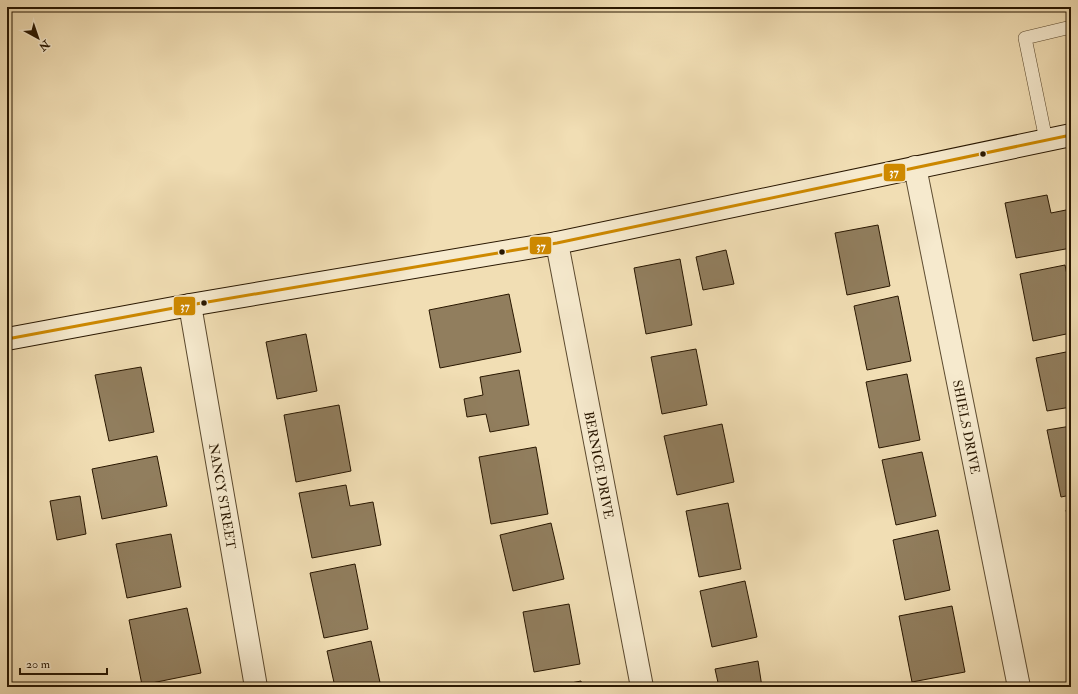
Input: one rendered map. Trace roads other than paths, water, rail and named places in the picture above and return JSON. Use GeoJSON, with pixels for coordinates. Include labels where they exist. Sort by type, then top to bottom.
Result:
{"type":"FeatureCollection","features":[{"type":"Feature","properties":{"kind":"street"},"geometry":{"type":"LineString","coordinates":[[7,339],[190,305],[557,243],[1071,135]]}},
{"type":"Feature","properties":{"kind":"street","name":"SHIELS DRIVE"},"geometry":{"type":"LineString","coordinates":[[915,167],[1019,687]]}},
{"type":"Feature","properties":{"kind":"street","name":"BERNICE DRIVE"},"geometry":{"type":"LineString","coordinates":[[557,243],[642,687]]}},
{"type":"Feature","properties":{"kind":"street","name":"NANCY STREET"},"geometry":{"type":"LineString","coordinates":[[190,305],[256,687]]}},
{"type":"Feature","properties":{"kind":"lane"},"geometry":{"type":"LineString","coordinates":[[1046,140],[1024,38],[1071,27]]}}]}
